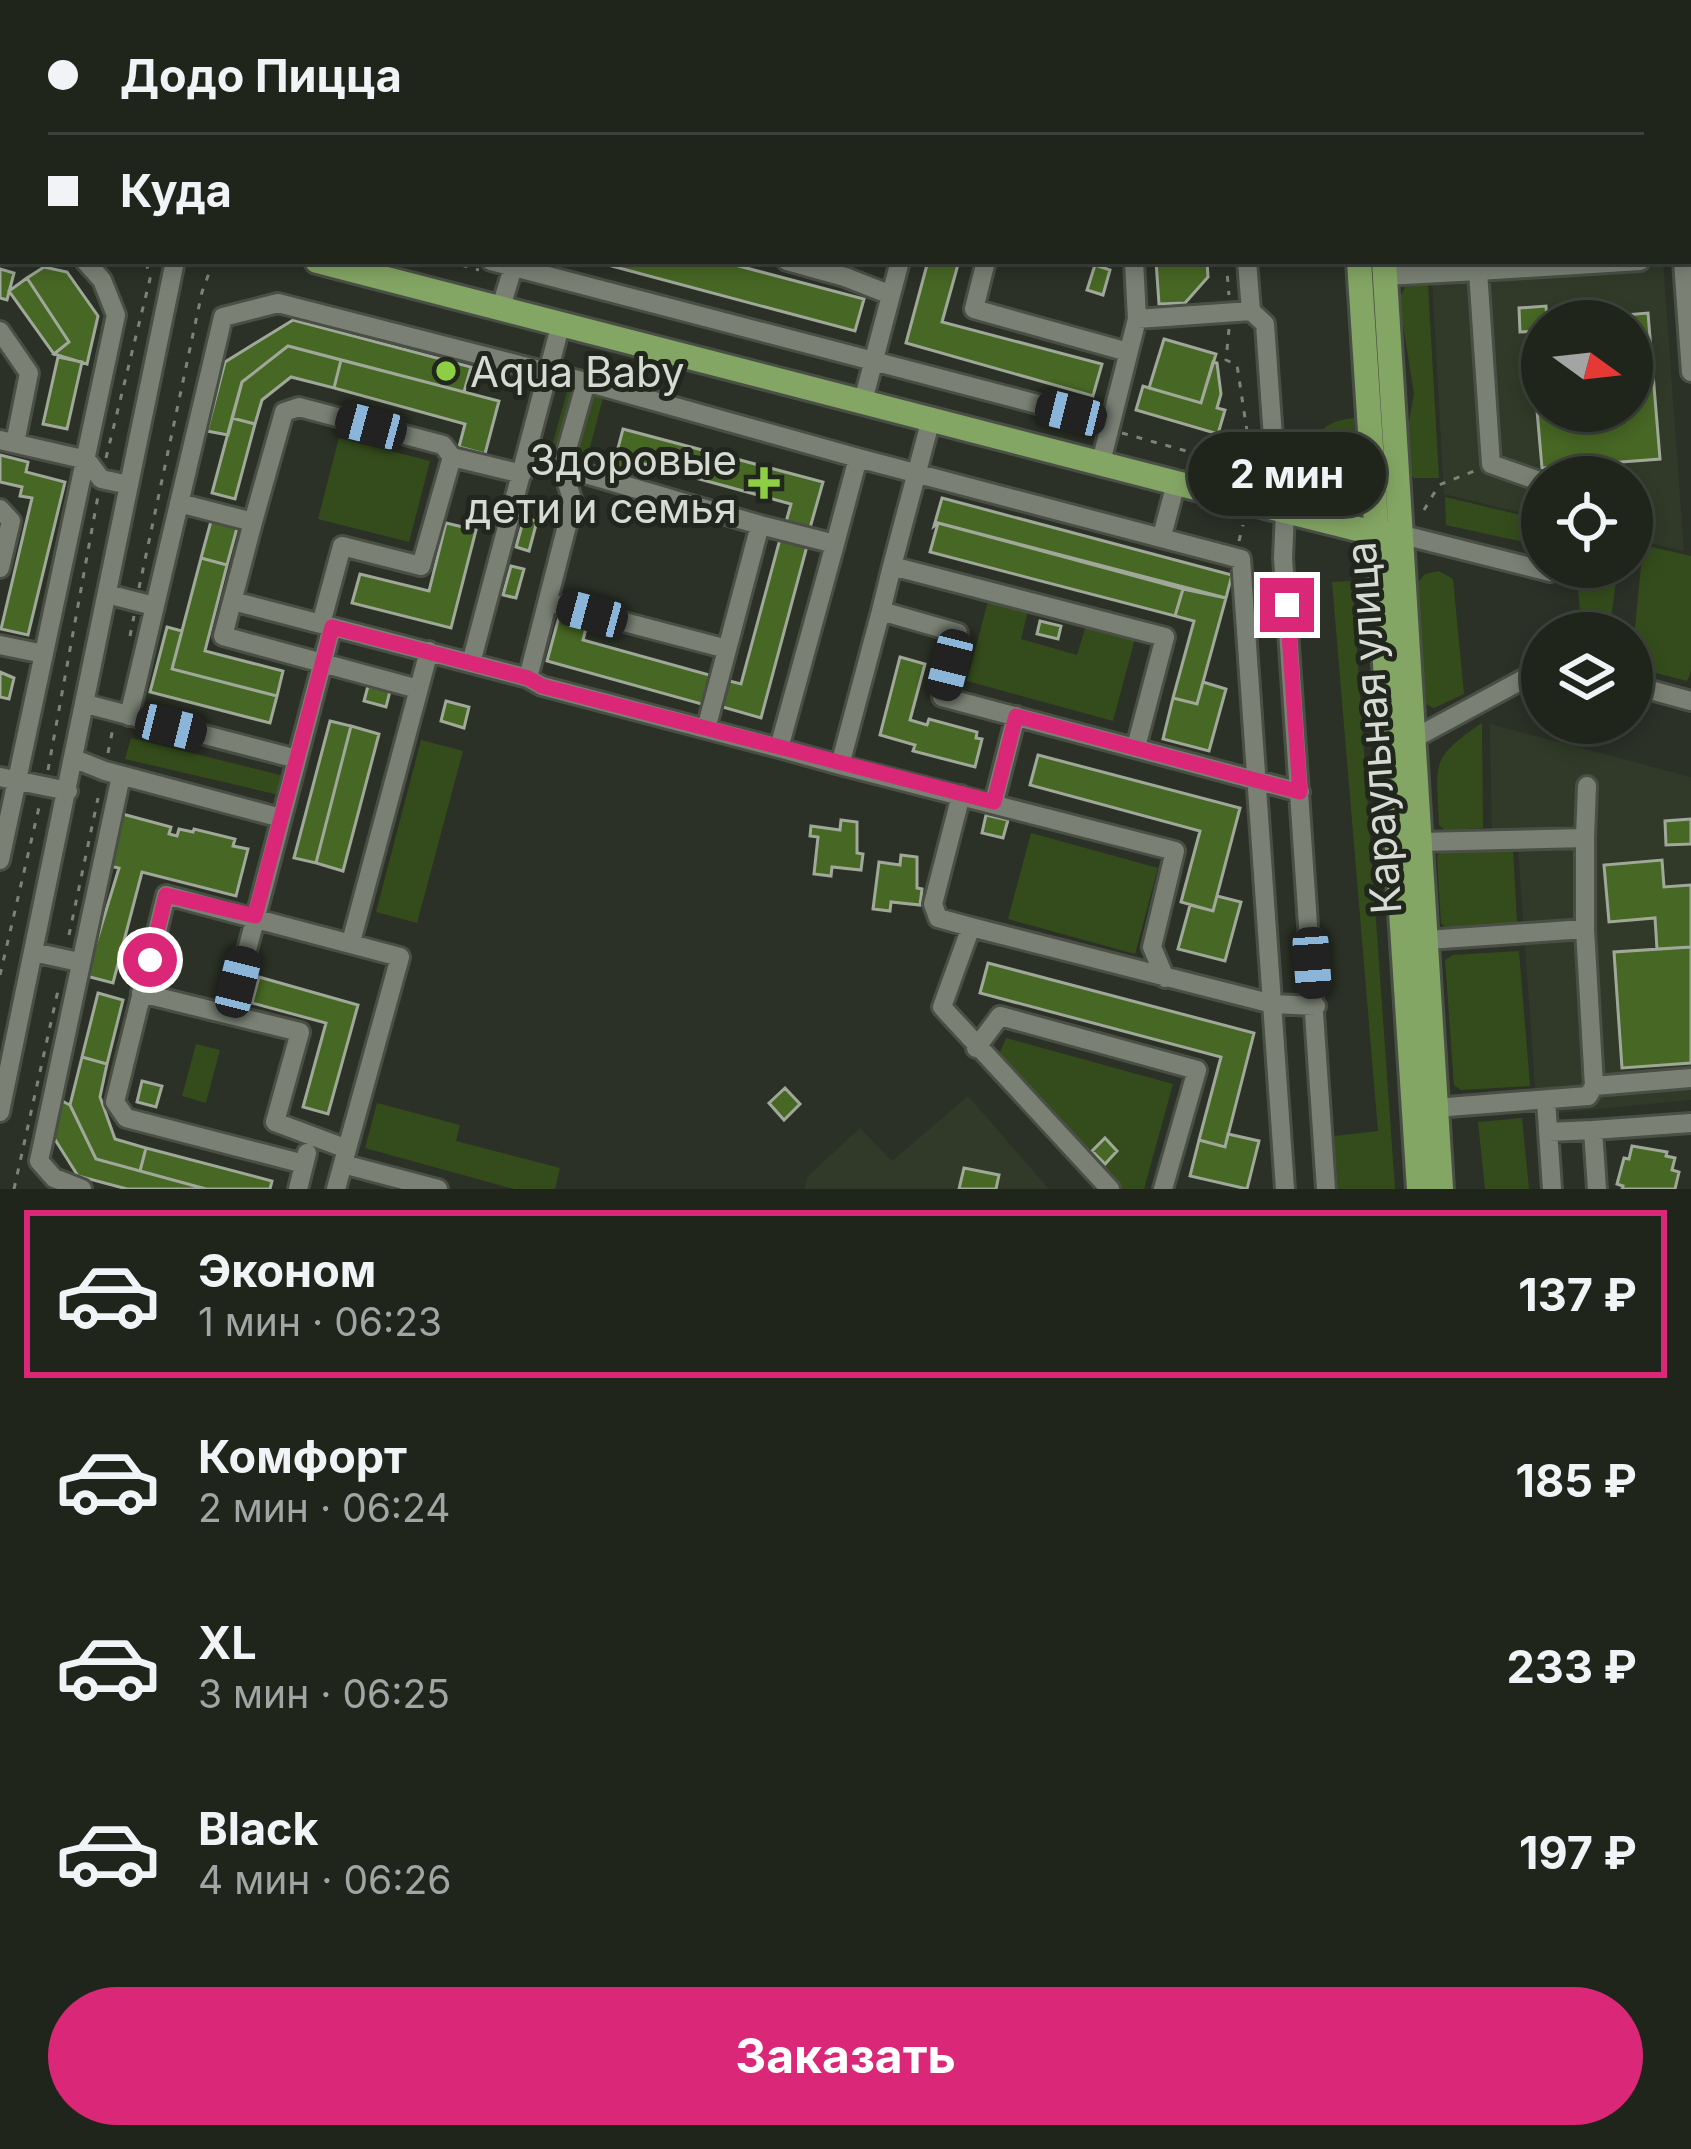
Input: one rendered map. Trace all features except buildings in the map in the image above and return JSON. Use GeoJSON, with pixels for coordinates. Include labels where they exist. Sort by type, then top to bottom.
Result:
{"type":"FeatureCollection","features":[{"type":"Feature","properties":{"kind":"main road"},"geometry":{"type":"LineString","coordinates":[[329,264],[1389,534]]}},
{"type":"Feature","properties":{"kind":"main road","name":"Караульная улица"},"geometry":{"type":"LineString","coordinates":[[1360,264],[1413,739],[1441,1189]]}},
{"type":"Feature","properties":{"kind":"main road","name":"Караульная улица"},"geometry":{"type":"LineString","coordinates":[[1385,268],[1389,534],[1419,1189]]}},
{"type":"Feature","properties":{"kind":"street"},"geometry":{"type":"LineString","coordinates":[[0,860],[9,779],[23,758],[116,308],[88,264]]}},
{"type":"Feature","properties":{"kind":"street"},"geometry":{"type":"LineString","coordinates":[[0,1112],[8,1032],[33,952],[75,759],[174,264]]}},
{"type":"Feature","properties":{"kind":"street"},"geometry":{"type":"LineString","coordinates":[[501,307],[514,264],[1110,423]]}},
{"type":"Feature","properties":{"kind":"street"},"geometry":{"type":"LineString","coordinates":[[796,264],[891,296]]}},
{"type":"Feature","properties":{"kind":"street"},"geometry":{"type":"LineString","coordinates":[[863,401],[899,264]]}},
{"type":"Feature","properties":{"kind":"street"},"geometry":{"type":"LineString","coordinates":[[985,264],[974,309],[1129,352]]}},
{"type":"Feature","properties":{"kind":"street"},"geometry":{"type":"LineString","coordinates":[[1100,463],[1137,319],[1134,264]]}},
{"type":"Feature","properties":{"kind":"street"},"geometry":{"type":"LineString","coordinates":[[1240,312],[1247,264]]}},
{"type":"Feature","properties":{"kind":"street"},"geometry":{"type":"LineString","coordinates":[[1385,268],[1478,272],[1596,264]]}},
{"type":"Feature","properties":{"kind":"street"},"geometry":{"type":"LineString","coordinates":[[1683,264],[1691,372]]}},
{"type":"Feature","properties":{"kind":"street"},"geometry":{"type":"LineString","coordinates":[[1478,272],[1491,464],[1521,475]]}},
{"type":"Feature","properties":{"kind":"street"},"geometry":{"type":"LineString","coordinates":[[129,716],[224,316],[278,303],[1236,556],[1241,559],[1286,1189]]}},
{"type":"Feature","properties":{"kind":"street"},"geometry":{"type":"LineString","coordinates":[[1137,319],[1240,312],[1264,324],[1281,510],[1326,1189]]}},
{"type":"Feature","properties":{"kind":"street"},"geometry":{"type":"LineString","coordinates":[[471,663],[561,323]]}},
{"type":"Feature","properties":{"kind":"street"},"geometry":{"type":"LineString","coordinates":[[0,331],[28,373],[8,441],[87,460],[101,479],[129,485]]}},
{"type":"Feature","properties":{"kind":"street"},"geometry":{"type":"LineString","coordinates":[[528,678],[573,502],[562,467],[586,382]]}},
{"type":"Feature","properties":{"kind":"street"},"geometry":{"type":"LineString","coordinates":[[418,689],[223,636],[284,412],[299,407],[443,445],[452,457],[522,474]]}},
{"type":"Feature","properties":{"kind":"street"},"geometry":{"type":"LineString","coordinates":[[840,765],[931,419]]}},
{"type":"Feature","properties":{"kind":"street"},"geometry":{"type":"LineString","coordinates":[[230,1015],[322,663],[342,546],[421,566],[452,457]]}},
{"type":"Feature","properties":{"kind":"street"},"geometry":{"type":"LineString","coordinates":[[779,748],[858,458]]}},
{"type":"Feature","properties":{"kind":"street"},"geometry":{"type":"LineString","coordinates":[[562,467],[835,544]]}},
{"type":"Feature","properties":{"kind":"street"},"geometry":{"type":"LineString","coordinates":[[1162,536],[1176,482]]}},
{"type":"Feature","properties":{"kind":"street"},"geometry":{"type":"LineString","coordinates":[[179,503],[253,522]]}},
{"type":"Feature","properties":{"kind":"street"},"geometry":{"type":"LineString","coordinates":[[0,509],[11,521],[0,568]]}},
{"type":"Feature","properties":{"kind":"street"},"geometry":{"type":"LineString","coordinates":[[706,728],[760,525]]}},
{"type":"Feature","properties":{"kind":"street"},"geometry":{"type":"LineString","coordinates":[[1389,534],[1521,565]]}},
{"type":"Feature","properties":{"kind":"street"},"geometry":{"type":"LineString","coordinates":[[892,566],[1165,637],[1136,747]]}},
{"type":"Feature","properties":{"kind":"street"},"geometry":{"type":"LineString","coordinates":[[107,594],[154,606]]}},
{"type":"Feature","properties":{"kind":"street"},"geometry":{"type":"LineString","coordinates":[[233,601],[1175,851],[1152,947],[1166,978]]}},
{"type":"Feature","properties":{"kind":"street"},"geometry":{"type":"LineString","coordinates":[[548,602],[727,649]]}},
{"type":"Feature","properties":{"kind":"street"},"geometry":{"type":"LineString","coordinates":[[881,611],[958,633],[942,697],[1300,792]]}},
{"type":"Feature","properties":{"kind":"street"},"geometry":{"type":"LineString","coordinates":[[0,645],[44,654]]}},
{"type":"Feature","properties":{"kind":"street"},"geometry":{"type":"LineString","coordinates":[[352,942],[429,651]]}},
{"type":"Feature","properties":{"kind":"street"},"geometry":{"type":"LineString","coordinates":[[1413,739],[1521,680]]}},
{"type":"Feature","properties":{"kind":"street"},"geometry":{"type":"LineString","coordinates":[[1653,691],[1691,701]]}},
{"type":"Feature","properties":{"kind":"street"},"geometry":{"type":"LineString","coordinates":[[86,704],[297,759]]}},
{"type":"Feature","properties":{"kind":"street"},"geometry":{"type":"LineString","coordinates":[[994,802],[1016,716]]}},
{"type":"Feature","properties":{"kind":"street"},"geometry":{"type":"LineString","coordinates":[[0,752],[23,758]]}},
{"type":"Feature","properties":{"kind":"street"},"geometry":{"type":"LineString","coordinates":[[75,759],[121,776],[280,818]]}},
{"type":"Feature","properties":{"kind":"street"},"geometry":{"type":"LineString","coordinates":[[82,1189],[54,1178],[39,1161],[121,776]]}},
{"type":"Feature","properties":{"kind":"street"},"geometry":{"type":"LineString","coordinates":[[9,779],[68,791]]}},
{"type":"Feature","properties":{"kind":"street"},"geometry":{"type":"LineString","coordinates":[[1435,1108],[1588,1096],[1594,1086],[1585,929],[1587,786]]}},
{"type":"Feature","properties":{"kind":"street"},"geometry":{"type":"LineString","coordinates":[[961,795],[933,904],[938,918],[1273,1004],[1316,1006]]}},
{"type":"Feature","properties":{"kind":"street"},"geometry":{"type":"LineString","coordinates":[[1420,842],[1585,838]]}},
{"type":"Feature","properties":{"kind":"street"},"geometry":{"type":"LineString","coordinates":[[304,1164],[126,1118],[115,1102],[166,895],[400,957],[336,1189]]}},
{"type":"Feature","properties":{"kind":"street"},"geometry":{"type":"LineString","coordinates":[[971,927],[942,1007],[1106,1188]]}},
{"type":"Feature","properties":{"kind":"street"},"geometry":{"type":"LineString","coordinates":[[1427,940],[1585,929]]}},
{"type":"Feature","properties":{"kind":"street"},"geometry":{"type":"LineString","coordinates":[[33,952],[79,962]]}},
{"type":"Feature","properties":{"kind":"street"},"geometry":{"type":"LineString","coordinates":[[141,993],[300,1032],[275,1122],[345,1157],[438,1189]]}},
{"type":"Feature","properties":{"kind":"street"},"geometry":{"type":"LineString","coordinates":[[976,1048],[1000,1016],[1197,1070],[1166,1188]]}},
{"type":"Feature","properties":{"kind":"street"},"geometry":{"type":"LineString","coordinates":[[1594,1086],[1691,1078]]}},
{"type":"Feature","properties":{"kind":"street"},"geometry":{"type":"LineString","coordinates":[[1546,1100],[1552,1189]]}},
{"type":"Feature","properties":{"kind":"street"},"geometry":{"type":"LineString","coordinates":[[1548,1132],[1691,1124]]}},
{"type":"Feature","properties":{"kind":"street"},"geometry":{"type":"LineString","coordinates":[[1593,1130],[1597,1189]]}},
{"type":"Feature","properties":{"kind":"street"},"geometry":{"type":"LineString","coordinates":[[298,1189],[312,1137]]}},
{"type":"Feature","properties":{"kind":"path"},"geometry":{"type":"LineString","coordinates":[[0,975],[63,718],[101,479],[152,280],[147,264]]}},
{"type":"Feature","properties":{"kind":"path"},"geometry":{"type":"LineString","coordinates":[[1227,264],[1240,312],[1226,360],[1238,365],[1255,484]]}},
{"type":"Feature","properties":{"kind":"path"},"geometry":{"type":"LineString","coordinates":[[1424,511],[1439,485],[1491,464]]}},
{"type":"Feature","properties":{"kind":"path"},"geometry":{"type":"LineString","coordinates":[[1236,556],[1243,525]]}},
{"type":"Feature","properties":{"kind":"path"},"geometry":{"type":"LineString","coordinates":[[6,1186],[14,1188]]}},
{"type":"Feature","properties":{"kind":"shaded area"},"geometry":{"type":"Polygon","coordinates":[[[1431,264],[1663,264],[1684,551],[1653,544],[1653,456],[1521,456],[1521,513],[1444,494],[1431,264]]]}},
{"type":"Feature","properties":{"kind":"shaded area"},"geometry":{"type":"Polygon","coordinates":[[[1490,724],[1521,732],[1521,744],[1566,744],[1691,777],[1691,1100],[1537,1115],[1518,848],[1492,849],[1490,724]]]}},
{"type":"Feature","properties":{"kind":"shaded area"},"geometry":{"type":"Polygon","coordinates":[[[968,1096],[1049,1189],[805,1189],[807,1177],[860,1128],[892,1161],[968,1096]]]}},
{"type":"Feature","properties":{"kind":"green space"},"geometry":{"type":"Polygon","coordinates":[[[1428,285],[1439,478],[1414,478],[1409,473],[1407,433],[1414,394],[1399,299],[1405,287],[1428,285]]]}},
{"type":"Feature","properties":{"kind":"green space"},"geometry":{"type":"Polygon","coordinates":[[[568,388],[603,398],[587,459],[546,467],[568,388]]]}},
{"type":"Feature","properties":{"kind":"green space"},"geometry":{"type":"Polygon","coordinates":[[[1354,418],[1359,496],[1348,504],[1319,499],[1314,457],[1319,435],[1337,421],[1354,418]]]}},
{"type":"Feature","properties":{"kind":"green space"},"geometry":{"type":"Polygon","coordinates":[[[339,438],[430,461],[409,542],[318,519],[339,438]]]}},
{"type":"Feature","properties":{"kind":"green space"},"geometry":{"type":"Polygon","coordinates":[[[1445,497],[1521,515],[1521,541],[1446,525],[1445,497]]]}},
{"type":"Feature","properties":{"kind":"green space"},"geometry":{"type":"Polygon","coordinates":[[[1653,547],[1691,556],[1691,671],[1687,681],[1653,672],[1653,612],[1637,612],[1639,588],[1653,588],[1653,547]]]}},
{"type":"Feature","properties":{"kind":"green space"},"geometry":{"type":"Polygon","coordinates":[[[1439,571],[1453,579],[1464,694],[1434,708],[1426,704],[1417,584],[1425,574],[1439,571]]]}},
{"type":"Feature","properties":{"kind":"green space"},"geometry":{"type":"Polygon","coordinates":[[[1352,581],[1395,1189],[1338,1189],[1334,1136],[1378,1131],[1332,582],[1352,581]]]}},
{"type":"Feature","properties":{"kind":"green space"},"geometry":{"type":"Polygon","coordinates":[[[1578,588],[1615,588],[1612,612],[1580,612],[1578,588]]]}},
{"type":"Feature","properties":{"kind":"green space"},"geometry":{"type":"Polygon","coordinates":[[[988,601],[1028,611],[1021,639],[1077,655],[1087,622],[1136,635],[1113,721],[967,681],[988,601]]]}},
{"type":"Feature","properties":{"kind":"green space"},"geometry":{"type":"Polygon","coordinates":[[[1482,723],[1483,828],[1445,830],[1439,825],[1440,764],[1452,746],[1482,723]]]}},
{"type":"Feature","properties":{"kind":"green space"},"geometry":{"type":"Polygon","coordinates":[[[131,738],[284,776],[279,795],[125,759],[131,738]]]}},
{"type":"Feature","properties":{"kind":"green space"},"geometry":{"type":"Polygon","coordinates":[[[421,740],[463,751],[417,923],[376,912],[421,740]]]}},
{"type":"Feature","properties":{"kind":"green space"},"geometry":{"type":"Polygon","coordinates":[[[1031,833],[1158,868],[1135,954],[1008,919],[1031,833]]]}},
{"type":"Feature","properties":{"kind":"green space"},"geometry":{"type":"Polygon","coordinates":[[[1513,849],[1517,923],[1445,927],[1437,856],[1441,852],[1513,849]]]}},
{"type":"Feature","properties":{"kind":"green space"},"geometry":{"type":"Polygon","coordinates":[[[1519,951],[1530,1086],[1461,1090],[1454,1085],[1445,960],[1453,955],[1519,951]]]}},
{"type":"Feature","properties":{"kind":"green space"},"geometry":{"type":"Polygon","coordinates":[[[1006,1038],[1173,1084],[1144,1189],[1122,1189],[998,1057],[1006,1038]]]}},
{"type":"Feature","properties":{"kind":"green space"},"geometry":{"type":"Polygon","coordinates":[[[196,1044],[220,1050],[206,1103],[182,1096],[196,1044]]]}},
{"type":"Feature","properties":{"kind":"green space"},"geometry":{"type":"Polygon","coordinates":[[[377,1103],[460,1125],[456,1141],[560,1168],[555,1189],[514,1189],[365,1148],[377,1103]]]}},
{"type":"Feature","properties":{"kind":"green space"},"geometry":{"type":"Polygon","coordinates":[[[1522,1118],[1529,1189],[1485,1189],[1478,1122],[1522,1118]]]}},
{"type":"Feature","properties":{"kind":"place","name":"Aqua Baby"},"geometry":{"type":"Point","coordinates":[446,371]}},
{"type":"Feature","properties":{"kind":"place","name":"Здоровые дети и семья"},"geometry":{"type":"Point","coordinates":[764,483]}},
{"type":"Feature","properties":{"kind":"route"},"geometry":{"type":"LineString","coordinates":[[150,960],[166,895],[255,916],[332,627],[994,802],[1016,716],[1300,792],[1287,605]]}}]}
